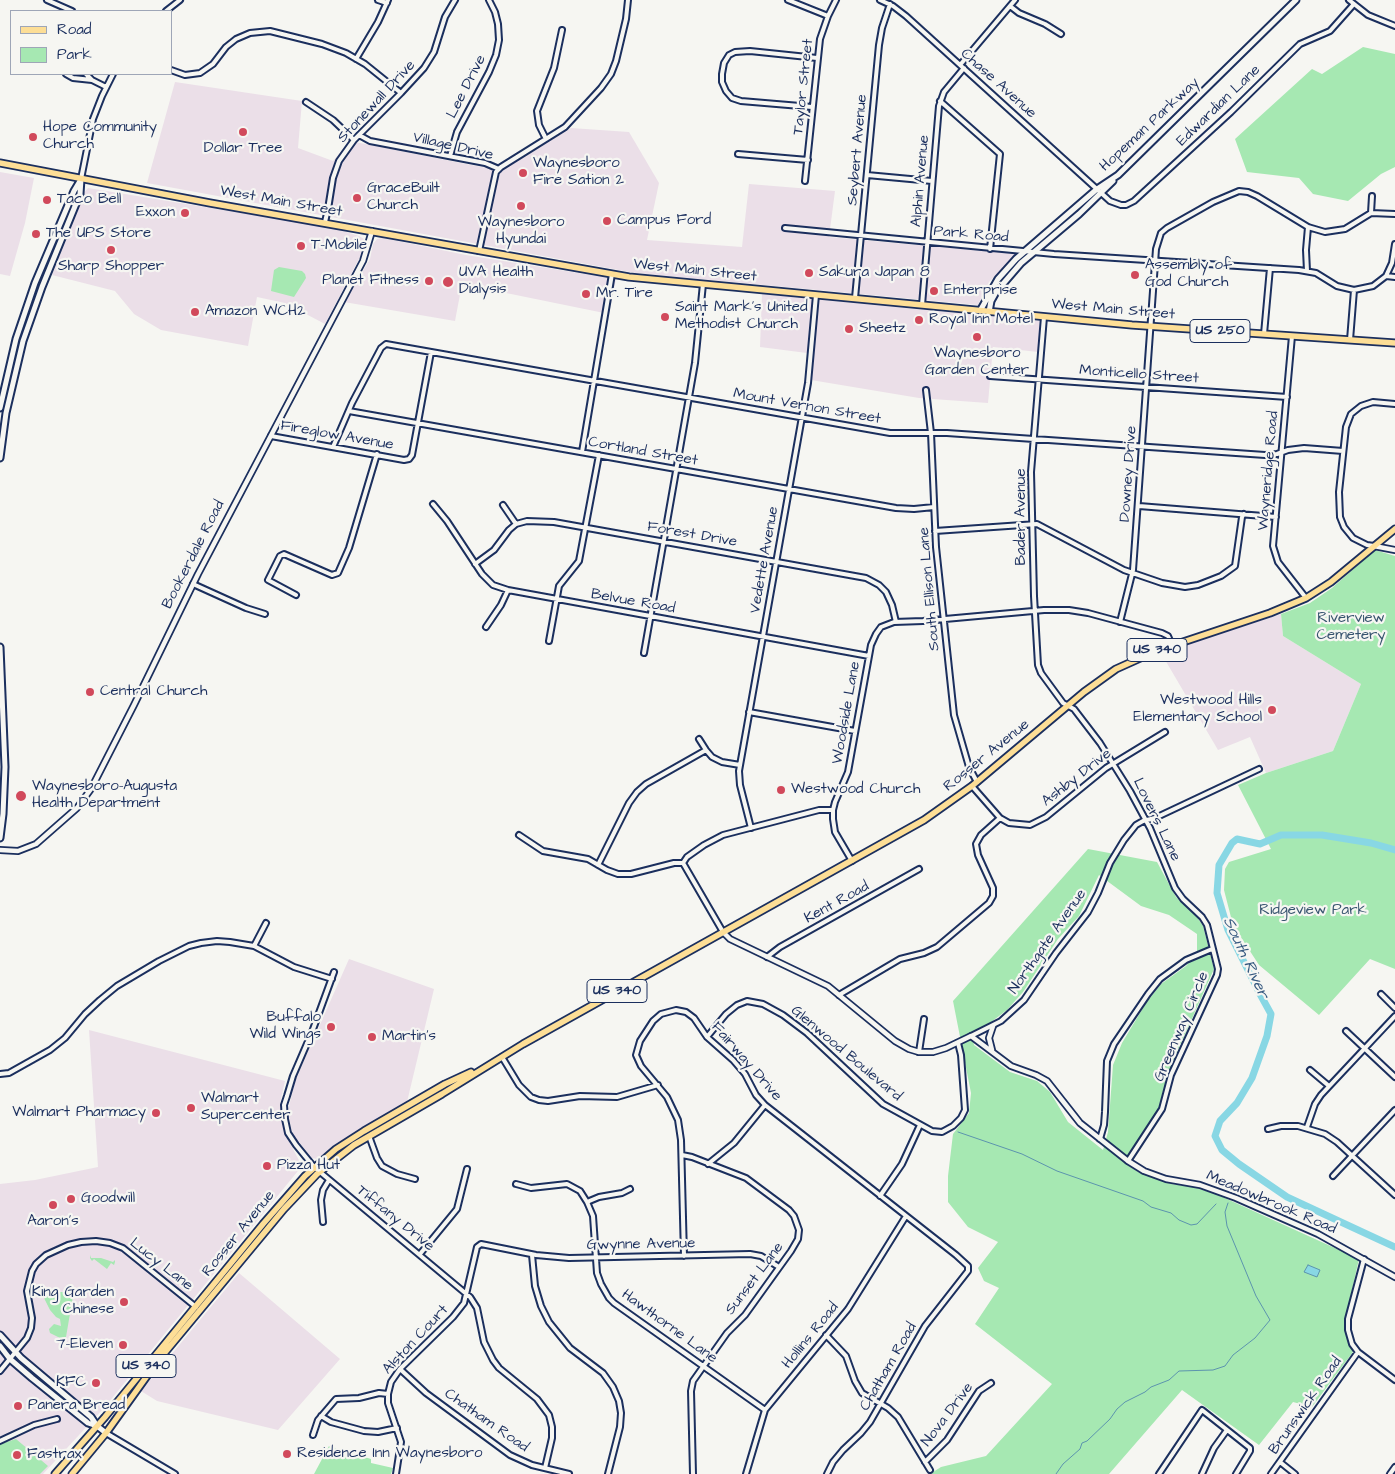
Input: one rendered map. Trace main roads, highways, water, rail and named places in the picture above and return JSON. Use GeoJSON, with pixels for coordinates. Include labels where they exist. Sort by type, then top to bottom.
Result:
{"type":"FeatureCollection","features":[{"type":"Feature","properties":{"kind":"main road","name":"Hopeman Parkway"},"geometry":{"type":"LineString","coordinates":[[980,311],[998,279],[1025,251],[1118,175],[1296,0]]}},
{"type":"Feature","properties":{"kind":"main road","name":"West Main Street"},"geometry":{"type":"LineString","coordinates":[[0,163],[612,274],[1044,317],[1395,343]]}},
{"type":"Feature","properties":{"kind":"main road"},"geometry":{"type":"LineString","coordinates":[[0,408],[16,339],[35,283],[74,191],[81,179]]}},
{"type":"Feature","properties":{"kind":"main road"},"geometry":{"type":"LineString","coordinates":[[0,458],[8,405],[23,341],[42,287],[80,194],[81,179]]}},
{"type":"Feature","properties":{"kind":"main road"},"geometry":{"type":"LineString","coordinates":[[989,312],[991,301],[1020,263],[1100,191]]}},
{"type":"Feature","properties":{"kind":"main road","name":"Rosser Avenue"},"geometry":{"type":"LineString","coordinates":[[55,1474],[97,1426],[285,1198],[317,1170],[368,1136],[442,1094],[502,1056],[924,820],[975,784],[1094,684],[1116,669],[1172,645],[1270,613],[1306,598],[1331,582],[1395,529]]}},
{"type":"Feature","properties":{"kind":"main road"},"geometry":{"type":"LineString","coordinates":[[0,647],[5,786],[0,838]]}},
{"type":"Feature","properties":{"kind":"main road","name":"Rosser Avenue"},"geometry":{"type":"LineString","coordinates":[[72,1474],[106,1433],[140,1385],[336,1149],[445,1084],[487,1065]]}},
{"type":"Feature","properties":{"kind":"main road"},"geometry":{"type":"LineString","coordinates":[[0,1335],[33,1369],[91,1417],[97,1426],[106,1433]]}},
{"type":"Feature","properties":{"kind":"main road"},"geometry":{"type":"LineString","coordinates":[[0,1346],[10,1359],[88,1423],[97,1426]]}},
{"type":"Feature","properties":{"kind":"water"},"geometry":{"type":"Polygon","coordinates":[[[1308,1265],[1320,1270],[1317,1277],[1304,1272],[1308,1265]]]}},
{"type":"Feature","properties":{"kind":"waterway","name":"South River"},"geometry":{"type":"LineString","coordinates":[[1395,850],[1371,843],[1322,835],[1281,835],[1260,844],[1237,839],[1232,843],[1219,865],[1217,893],[1228,930],[1271,1014],[1267,1036],[1252,1078],[1237,1103],[1220,1121],[1215,1136],[1222,1150],[1287,1197],[1395,1247]]}},
{"type":"Feature","properties":{"kind":"waterway"},"geometry":{"type":"LineString","coordinates":[[958,1132],[1022,1154],[1057,1171],[1143,1201],[1151,1207],[1171,1213],[1179,1220],[1191,1225],[1197,1224],[1216,1204]]}},
{"type":"Feature","properties":{"kind":"waterway"},"geometry":{"type":"LineString","coordinates":[[1056,1474],[1063,1464],[1080,1449],[1082,1443],[1087,1441],[1125,1402],[1151,1387],[1169,1380],[1179,1371],[1213,1370],[1225,1366],[1233,1355],[1255,1338],[1270,1320],[1256,1296],[1227,1226],[1225,1212],[1228,1203]]}},
{"type":"Feature","properties":{"kind":"place","name":"Dollar Tree"},"geometry":{"type":"Point","coordinates":[243,132]}},
{"type":"Feature","properties":{"kind":"place","name":"Hope Community Church"},"geometry":{"type":"Point","coordinates":[33,137]}},
{"type":"Feature","properties":{"kind":"place","name":"Waynesboro Fire Sation 2"},"geometry":{"type":"Point","coordinates":[523,173]}},
{"type":"Feature","properties":{"kind":"place","name":"GraceBuilt Church"},"geometry":{"type":"Point","coordinates":[357,198]}},
{"type":"Feature","properties":{"kind":"place","name":"Taco Bell"},"geometry":{"type":"Point","coordinates":[47,200]}},
{"type":"Feature","properties":{"kind":"place","name":"Waynesboro Hyundai"},"geometry":{"type":"Point","coordinates":[521,206]}},
{"type":"Feature","properties":{"kind":"place","name":"Exxon"},"geometry":{"type":"Point","coordinates":[185,213]}},
{"type":"Feature","properties":{"kind":"place","name":"Campus Ford"},"geometry":{"type":"Point","coordinates":[607,221]}},
{"type":"Feature","properties":{"kind":"place","name":"The UPS Store"},"geometry":{"type":"Point","coordinates":[36,234]}},
{"type":"Feature","properties":{"kind":"place","name":"T-Mobile"},"geometry":{"type":"Point","coordinates":[301,246]}},
{"type":"Feature","properties":{"kind":"place","name":"Sharp Shopper"},"geometry":{"type":"Point","coordinates":[111,250]}},
{"type":"Feature","properties":{"kind":"place","name":"Sakura Japan 8"},"geometry":{"type":"Point","coordinates":[809,273]}},
{"type":"Feature","properties":{"kind":"place","name":"Assembly of God Church"},"geometry":{"type":"Point","coordinates":[1135,275]}},
{"type":"Feature","properties":{"kind":"place","name":"Planet Fitness"},"geometry":{"type":"Point","coordinates":[429,281]}},
{"type":"Feature","properties":{"kind":"place","name":"UVA Health Dialysis"},"geometry":{"type":"Point","coordinates":[448,282]}},
{"type":"Feature","properties":{"kind":"place","name":"Enterprise"},"geometry":{"type":"Point","coordinates":[934,291]}},
{"type":"Feature","properties":{"kind":"place","name":"Mr. Tire"},"geometry":{"type":"Point","coordinates":[586,294]}},
{"type":"Feature","properties":{"kind":"place","name":"Amazon WCH2"},"geometry":{"type":"Point","coordinates":[195,312]}},
{"type":"Feature","properties":{"kind":"place","name":"Saint Mark's United Methodist Church"},"geometry":{"type":"Point","coordinates":[665,317]}},
{"type":"Feature","properties":{"kind":"place","name":"Royal Inn Motel"},"geometry":{"type":"Point","coordinates":[919,320]}},
{"type":"Feature","properties":{"kind":"place","name":"Sheetz"},"geometry":{"type":"Point","coordinates":[849,329]}},
{"type":"Feature","properties":{"kind":"place","name":"Waynesboro Garden Center"},"geometry":{"type":"Point","coordinates":[977,337]}},
{"type":"Feature","properties":{"kind":"place","name":"Central Church"},"geometry":{"type":"Point","coordinates":[90,692]}},
{"type":"Feature","properties":{"kind":"place","name":"Westwood Hills Elementary School"},"geometry":{"type":"Point","coordinates":[1272,710]}},
{"type":"Feature","properties":{"kind":"place","name":"Westwood Church"},"geometry":{"type":"Point","coordinates":[781,790]}},
{"type":"Feature","properties":{"kind":"place","name":"Waynesboro-Augusta Health Department"},"geometry":{"type":"Point","coordinates":[21,796]}},
{"type":"Feature","properties":{"kind":"place","name":"Buffalo Wild Wings"},"geometry":{"type":"Point","coordinates":[331,1027]}},
{"type":"Feature","properties":{"kind":"place","name":"Martin's"},"geometry":{"type":"Point","coordinates":[372,1037]}},
{"type":"Feature","properties":{"kind":"place","name":"Walmart Supercenter"},"geometry":{"type":"Point","coordinates":[191,1108]}},
{"type":"Feature","properties":{"kind":"place","name":"Walmart Pharmacy"},"geometry":{"type":"Point","coordinates":[156,1113]}},
{"type":"Feature","properties":{"kind":"place","name":"Pizza Hut"},"geometry":{"type":"Point","coordinates":[267,1166]}},
{"type":"Feature","properties":{"kind":"place","name":"Goodwill"},"geometry":{"type":"Point","coordinates":[71,1199]}},
{"type":"Feature","properties":{"kind":"place","name":"Aaron's"},"geometry":{"type":"Point","coordinates":[53,1205]}},
{"type":"Feature","properties":{"kind":"place","name":"King Garden Chinese"},"geometry":{"type":"Point","coordinates":[124,1302]}},
{"type":"Feature","properties":{"kind":"place","name":"7-Eleven"},"geometry":{"type":"Point","coordinates":[123,1345]}},
{"type":"Feature","properties":{"kind":"place","name":"KFC"},"geometry":{"type":"Point","coordinates":[96,1383]}},
{"type":"Feature","properties":{"kind":"place","name":"Panera Bread"},"geometry":{"type":"Point","coordinates":[18,1406]}},
{"type":"Feature","properties":{"kind":"place","name":"Residence Inn Waynesboro"},"geometry":{"type":"Point","coordinates":[287,1454]}},
{"type":"Feature","properties":{"kind":"place","name":"Fastrax"},"geometry":{"type":"Point","coordinates":[17,1455]}},
{"type":"Feature","properties":{"kind":"park label","name":"Riverview Cemetery"},"geometry":{"type":"Point","coordinates":[1351,628]}},
{"type":"Feature","properties":{"kind":"park label","name":"Ridgeview Park"},"geometry":{"type":"Point","coordinates":[1313,911]}}]}
